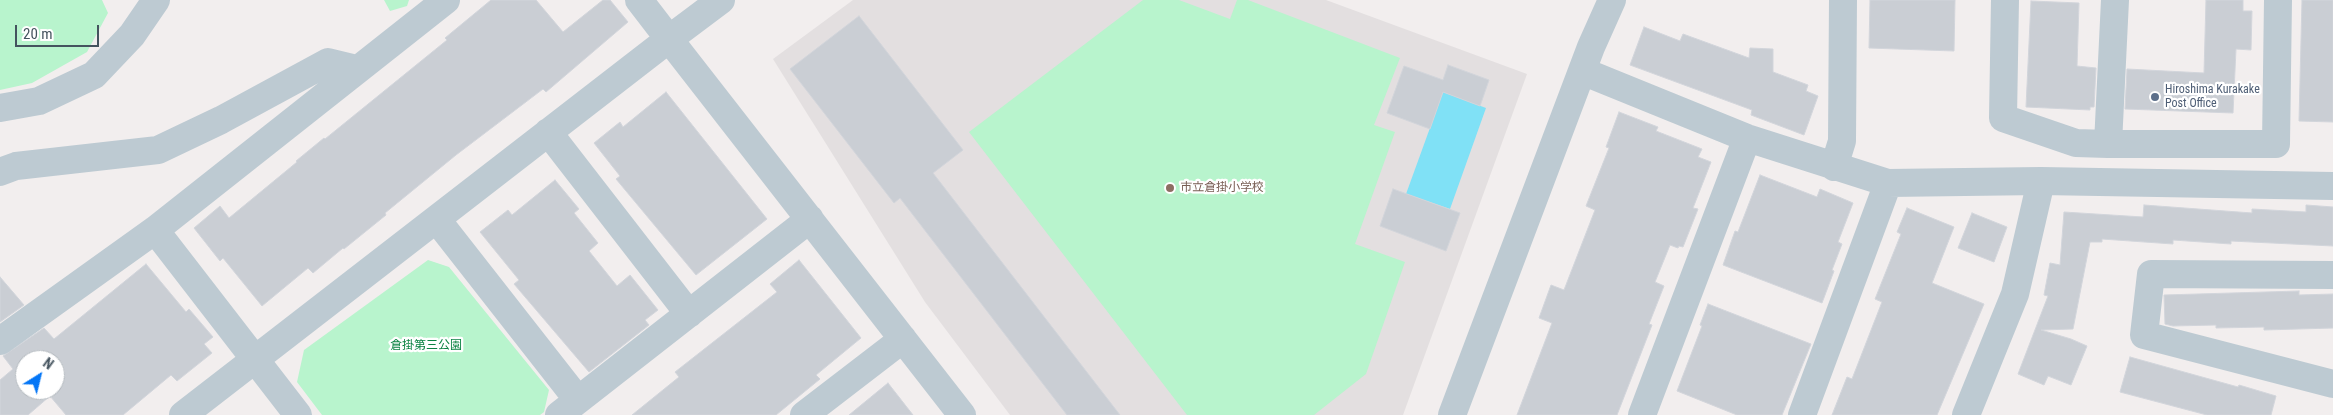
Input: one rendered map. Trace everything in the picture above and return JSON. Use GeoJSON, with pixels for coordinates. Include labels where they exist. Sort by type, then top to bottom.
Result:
{"type":"FeatureCollection","features":[{"type":"Feature","properties":{"kind":"street"},"geometry":{"type":"LineString","coordinates":[[0,108],[39,101],[94,75],[132,35],[156,0]]}},
{"type":"Feature","properties":{"kind":"street"},"geometry":{"type":"LineString","coordinates":[[0,341],[155,230],[446,0]]}},
{"type":"Feature","properties":{"kind":"street"},"geometry":{"type":"LineString","coordinates":[[639,0],[962,415]]}},
{"type":"Feature","properties":{"kind":"street"},"geometry":{"type":"LineString","coordinates":[[183,415],[721,0]]}},
{"type":"Feature","properties":{"kind":"street"},"geometry":{"type":"LineString","coordinates":[[1452,415],[1582,71],[1612,0]]}},
{"type":"Feature","properties":{"kind":"street"},"geometry":{"type":"LineString","coordinates":[[1834,167],[1842,141],[1843,0]]}},
{"type":"Feature","properties":{"kind":"street"},"geometry":{"type":"LineString","coordinates":[[2005,0],[2002,118],[2076,143],[2108,144],[2276,144],[2278,0]]}},
{"type":"Feature","properties":{"kind":"street"},"geometry":{"type":"LineString","coordinates":[[2108,144],[2115,0]]}},
{"type":"Feature","properties":{"kind":"street"},"geometry":{"type":"LineString","coordinates":[[0,172],[16,166],[158,150],[221,120],[328,62],[357,69]]}},
{"type":"Feature","properties":{"kind":"street"},"geometry":{"type":"LineString","coordinates":[[1582,71],[1747,138],[1888,183],[2041,181],[2333,186]]}},
{"type":"Feature","properties":{"kind":"street"},"geometry":{"type":"LineString","coordinates":[[548,132],[689,314]]}},
{"type":"Feature","properties":{"kind":"street"},"geometry":{"type":"LineString","coordinates":[[1642,415],[1747,138]]}},
{"type":"Feature","properties":{"kind":"street"},"geometry":{"type":"LineString","coordinates":[[1966,415],[2016,294],[2041,181]]}},
{"type":"Feature","properties":{"kind":"street"},"geometry":{"type":"LineString","coordinates":[[1802,415],[1888,183]]}},
{"type":"Feature","properties":{"kind":"street"},"geometry":{"type":"LineString","coordinates":[[437,220],[569,408],[810,220]]}},
{"type":"Feature","properties":{"kind":"street"},"geometry":{"type":"LineString","coordinates":[[155,230],[298,415]]}},
{"type":"Feature","properties":{"kind":"street"},"geometry":{"type":"LineString","coordinates":[[2333,275],[2151,274],[2144,335],[2333,384]]}},
{"type":"Feature","properties":{"kind":"street"},"geometry":{"type":"LineString","coordinates":[[804,415],[903,339]]}},
{"type":"Feature","properties":{"kind":"shaded area","name":"市立倉掛小学校"},"geometry":{"type":"Polygon","coordinates":[[[853,0],[1326,0],[1527,74],[1403,415],[1010,415],[925,302],[773,59],[853,0]]]}},
{"type":"Feature","properties":{"kind":"green space"},"geometry":{"type":"Polygon","coordinates":[[[0,0],[102,0],[108,13],[87,52],[32,83],[0,90],[0,0]]]}},
{"type":"Feature","properties":{"kind":"green space"},"geometry":{"type":"Polygon","coordinates":[[[384,0],[409,0],[407,6],[390,11],[384,0]]]}},
{"type":"Feature","properties":{"kind":"green space"},"geometry":{"type":"Polygon","coordinates":[[[1143,0],[1179,0],[1230,19],[1237,0],[1248,0],[1400,58],[1374,125],[1395,132],[1355,244],[1405,262],[1366,374],[1314,415],[1187,415],[969,132],[1143,0]]]}},
{"type":"Feature","properties":{"kind":"green space","name":"倉掛第三公園"},"geometry":{"type":"Polygon","coordinates":[[[428,260],[449,267],[549,390],[544,412],[540,415],[322,415],[297,382],[304,350],[428,260]]]}},
{"type":"Feature","properties":{"kind":"water"},"geometry":{"type":"Polygon","coordinates":[[[1443,92],[1486,108],[1450,209],[1406,194],[1443,92]]]}},
{"type":"Feature","properties":{"kind":"building"},"geometry":{"type":"Polygon","coordinates":[[[491,0],[536,0],[563,32],[603,0],[610,0],[628,22],[546,92],[543,89],[456,155],[344,249],[313,273],[308,268],[262,306],[223,258],[220,261],[194,228],[220,206],[229,218],[324,138],[447,40],[445,38],[491,0]]]}},
{"type":"Feature","properties":{"kind":"building"},"geometry":{"type":"Polygon","coordinates":[[[1870,0],[1955,0],[1954,51],[1869,48],[1870,0]]]}},
{"type":"Feature","properties":{"kind":"building"},"geometry":{"type":"Polygon","coordinates":[[[2206,0],[2243,0],[2243,11],[2252,11],[2251,50],[2236,49],[2233,113],[2125,109],[2127,69],[2204,73],[2206,0]]]}},
{"type":"Feature","properties":{"kind":"building"},"geometry":{"type":"Polygon","coordinates":[[[2302,0],[2333,0],[2333,122],[2299,121],[2302,0]]]}},
{"type":"Feature","properties":{"kind":"building"},"geometry":{"type":"Polygon","coordinates":[[[2031,1],[2079,3],[2077,66],[2096,68],[2094,107],[2090,107],[2090,110],[2026,107],[2031,1]]]}},
{"type":"Feature","properties":{"kind":"building"},"geometry":{"type":"Polygon","coordinates":[[[859,16],[963,150],[933,173],[1120,415],[1067,415],[900,198],[894,203],[790,69],[859,16]]]}},
{"type":"Feature","properties":{"kind":"building"},"geometry":{"type":"Polygon","coordinates":[[[1644,27],[1680,41],[1683,34],[1749,58],[1750,48],[1773,49],[1773,72],[1808,85],[1806,91],[1818,96],[1804,135],[1751,115],[1752,110],[1630,65],[1644,27]]]}},
{"type":"Feature","properties":{"kind":"building"},"geometry":{"type":"Polygon","coordinates":[[[1448,65],[1489,80],[1480,106],[1443,92],[1430,129],[1387,113],[1404,66],[1443,80],[1448,65]]]}},
{"type":"Feature","properties":{"kind":"building"},"geometry":{"type":"Polygon","coordinates":[[[666,92],[767,219],[696,275],[616,179],[620,176],[594,143],[620,122],[623,127],[666,92]]]}},
{"type":"Feature","properties":{"kind":"building"},"geometry":{"type":"Polygon","coordinates":[[[1619,112],[1658,127],[1656,131],[1702,149],[1698,157],[1711,162],[1693,208],[1698,209],[1683,247],[1679,246],[1678,248],[1670,245],[1655,282],[1664,286],[1649,324],[1652,325],[1617,415],[1517,415],[1552,323],[1539,318],[1551,285],[1564,290],[1595,210],[1586,206],[1609,148],[1606,147],[1619,112]]]}},
{"type":"Feature","properties":{"kind":"building"},"geometry":{"type":"Polygon","coordinates":[[[1760,175],[1817,197],[1820,189],[1853,203],[1838,242],[1842,244],[1822,303],[1723,265],[1735,231],[1738,232],[1760,175]]]}},
{"type":"Feature","properties":{"kind":"building"},"geometry":{"type":"Polygon","coordinates":[[[555,180],[579,209],[574,213],[598,243],[589,251],[617,286],[630,275],[658,310],[645,320],[649,325],[589,372],[514,284],[519,280],[480,232],[508,210],[512,215],[555,180]]]}},
{"type":"Feature","properties":{"kind":"building"},"geometry":{"type":"Polygon","coordinates":[[[1393,189],[1460,213],[1446,251],[1380,226],[1393,189]]]}},
{"type":"Feature","properties":{"kind":"building"},"geometry":{"type":"Polygon","coordinates":[[[2144,205],[2252,213],[2252,209],[2306,212],[2306,205],[2333,207],[2333,246],[2231,241],[2231,244],[2173,240],[2173,244],[2102,239],[2102,242],[2090,242],[2073,329],[2041,330],[2087,346],[2071,385],[2048,376],[2044,385],[2018,374],[2048,296],[2044,295],[2050,263],[2060,265],[2064,212],[2143,217],[2144,205]]]}},
{"type":"Feature","properties":{"kind":"building"},"geometry":{"type":"Polygon","coordinates":[[[1907,208],[1954,227],[1932,283],[1984,304],[1937,415],[1832,415],[1847,377],[1852,379],[1882,302],[1875,299],[1901,234],[1897,232],[1907,208]]]}},
{"type":"Feature","properties":{"kind":"building"},"geometry":{"type":"Polygon","coordinates":[[[1972,213],[2007,227],[1994,262],[1958,248],[1972,213]]]}},
{"type":"Feature","properties":{"kind":"building"},"geometry":{"type":"Polygon","coordinates":[[[799,260],[861,338],[816,375],[820,379],[776,415],[632,415],[679,377],[675,372],[777,292],[770,284],[799,260]]]}},
{"type":"Feature","properties":{"kind":"building"},"geometry":{"type":"Polygon","coordinates":[[[146,264],[186,312],[189,309],[213,337],[204,344],[212,353],[177,381],[171,375],[123,415],[66,415],[53,400],[65,400],[65,350],[15,350],[15,400],[45,400],[28,415],[0,415],[0,380],[13,369],[3,356],[44,328],[54,339],[146,264]]]}},
{"type":"Feature","properties":{"kind":"building"},"geometry":{"type":"Polygon","coordinates":[[[0,277],[24,305],[0,322],[0,277]]]}},
{"type":"Feature","properties":{"kind":"building"},"geometry":{"type":"Polygon","coordinates":[[[2299,291],[2299,295],[2333,294],[2333,328],[2264,330],[2264,327],[2216,328],[2216,325],[2173,326],[2165,324],[2164,295],[2299,291]]]}},
{"type":"Feature","properties":{"kind":"building"},"geometry":{"type":"Polygon","coordinates":[[[1708,304],[1811,344],[1782,415],[1737,415],[1677,391],[1702,326],[1700,325],[1708,304]]]}},
{"type":"Feature","properties":{"kind":"building"},"geometry":{"type":"Polygon","coordinates":[[[2130,357],[2276,396],[2271,415],[2207,415],[2120,392],[2130,357]]]}},
{"type":"Feature","properties":{"kind":"building"},"geometry":{"type":"Polygon","coordinates":[[[888,383],[913,415],[849,415],[888,383]]]}},
{"type":"Feature","properties":{"kind":"place","name":"Hiroshima Kurakake Post Office"},"geometry":{"type":"Point","coordinates":[2155,97]}},
{"type":"Feature","properties":{"kind":"place","name":"市立倉掛小学校"},"geometry":{"type":"Point","coordinates":[1170,188]}}]}
